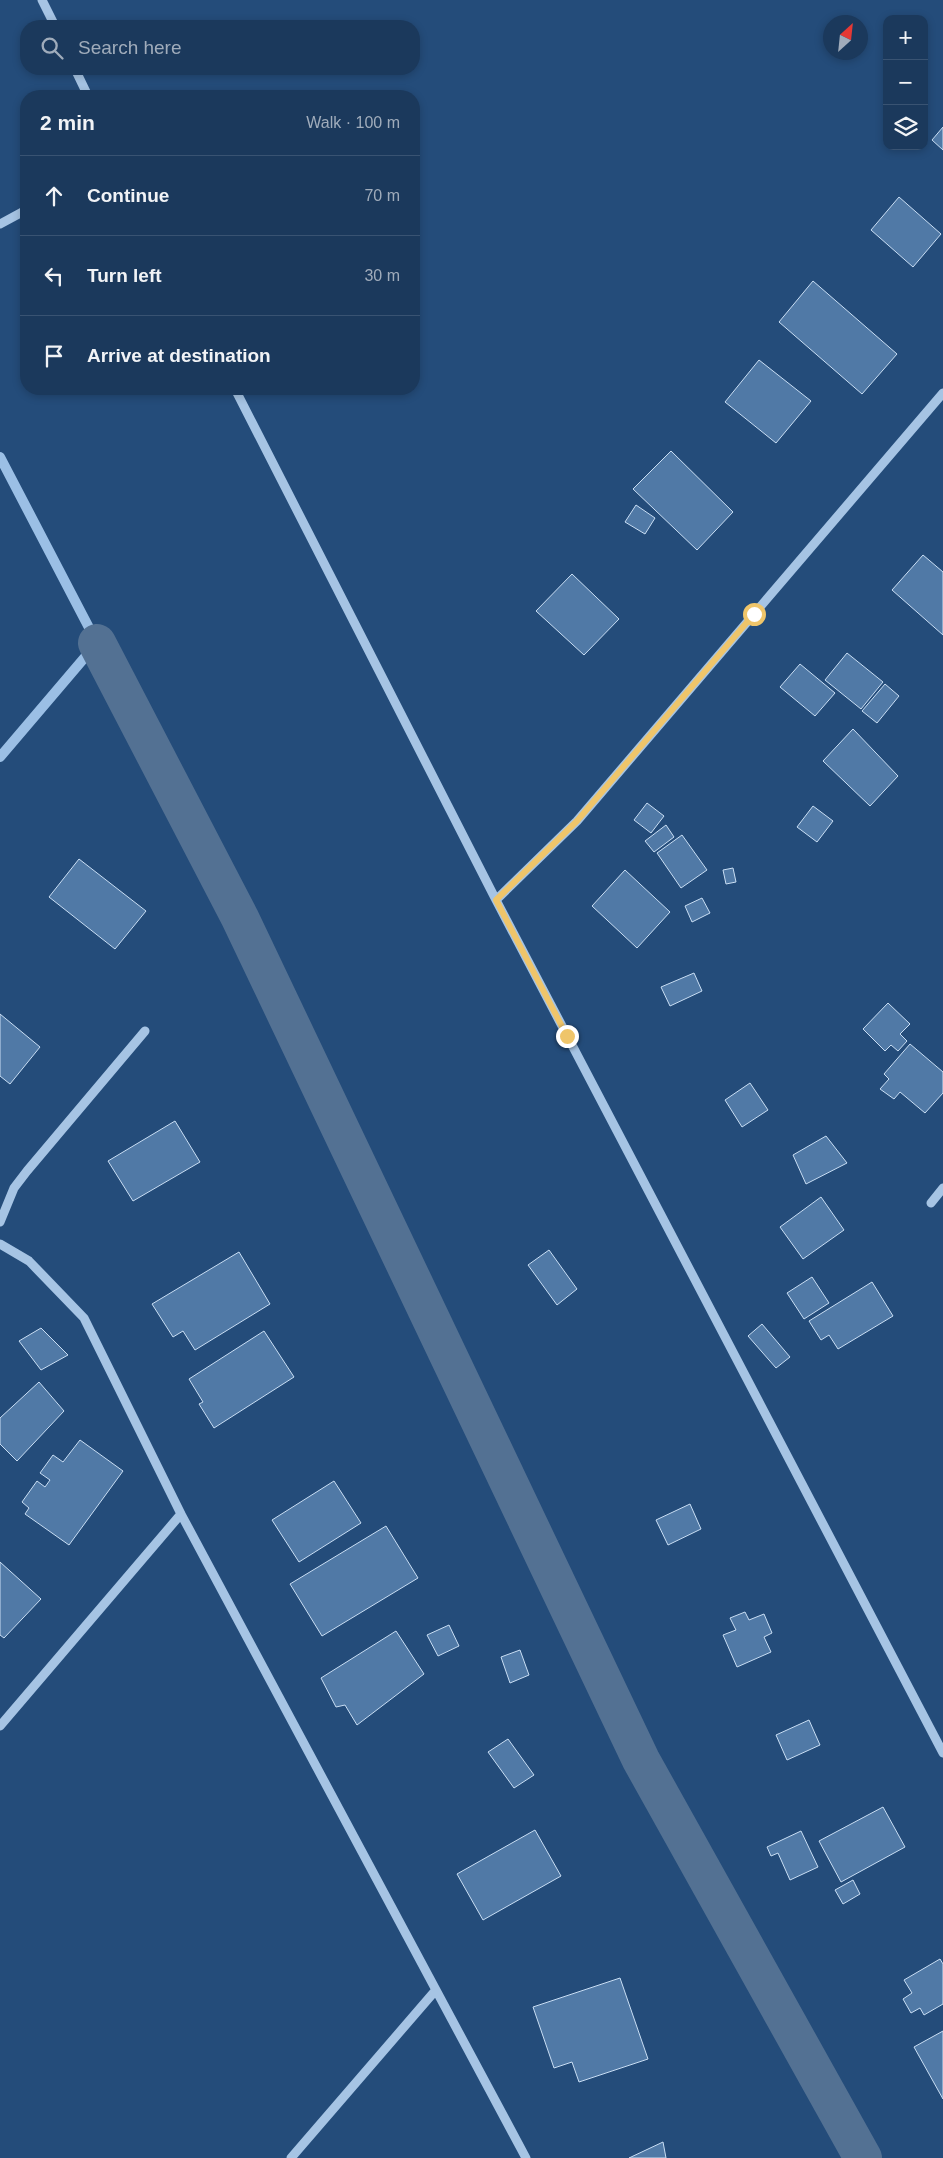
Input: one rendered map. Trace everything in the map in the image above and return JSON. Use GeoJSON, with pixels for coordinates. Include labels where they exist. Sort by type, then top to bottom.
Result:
{"type":"FeatureCollection","features":[{"type":"Feature","properties":{"kind":"street"},"geometry":{"type":"LineString","coordinates":[[42,0],[52,20]]}},
{"type":"Feature","properties":{"kind":"street"},"geometry":{"type":"LineString","coordinates":[[78,75],[85,90]]}},
{"type":"Feature","properties":{"kind":"street"},"geometry":{"type":"LineString","coordinates":[[0,224],[20,213]]}},
{"type":"Feature","properties":{"kind":"street"},"geometry":{"type":"LineString","coordinates":[[496,900],[577,821],[943,393]]}},
{"type":"Feature","properties":{"kind":"street"},"geometry":{"type":"LineString","coordinates":[[238,395],[496,900],[943,1753]]}},
{"type":"Feature","properties":{"kind":"street"},"geometry":{"type":"LineString","coordinates":[[0,1222],[14,1188],[145,1031]]}},
{"type":"Feature","properties":{"kind":"street"},"geometry":{"type":"LineString","coordinates":[[931,1203],[943,1188]]}},
{"type":"Feature","properties":{"kind":"street"},"geometry":{"type":"LineString","coordinates":[[0,1244],[29,1262],[84,1318],[181,1514],[526,2158]]}},
{"type":"Feature","properties":{"kind":"street"},"geometry":{"type":"LineString","coordinates":[[0,1726],[181,1514]]}},
{"type":"Feature","properties":{"kind":"street"},"geometry":{"type":"LineString","coordinates":[[291,2158],[435,1991]]}},
{"type":"Feature","properties":{"kind":"building"},"geometry":{"type":"Polygon","coordinates":[[[943,127],[943,150],[932,140],[943,127]]]}},
{"type":"Feature","properties":{"kind":"building"},"geometry":{"type":"Polygon","coordinates":[[[899,197],[941,234],[913,267],[871,230],[899,197]]]}},
{"type":"Feature","properties":{"kind":"building"},"geometry":{"type":"Polygon","coordinates":[[[813,281],[897,354],[862,394],[779,322],[813,281]]]}},
{"type":"Feature","properties":{"kind":"building"},"geometry":{"type":"Polygon","coordinates":[[[759,360],[811,401],[776,443],[725,402],[759,360]]]}},
{"type":"Feature","properties":{"kind":"building"},"geometry":{"type":"Polygon","coordinates":[[[671,451],[733,512],[697,550],[633,489],[671,451]]]}},
{"type":"Feature","properties":{"kind":"building"},"geometry":{"type":"Polygon","coordinates":[[[636,505],[655,518],[645,534],[625,522],[636,505]]]}},
{"type":"Feature","properties":{"kind":"building"},"geometry":{"type":"Polygon","coordinates":[[[923,555],[943,572],[943,635],[892,590],[923,555]]]}},
{"type":"Feature","properties":{"kind":"building"},"geometry":{"type":"Polygon","coordinates":[[[572,574],[619,619],[584,655],[536,611],[572,574]]]}},
{"type":"Feature","properties":{"kind":"building"},"geometry":{"type":"Polygon","coordinates":[[[847,653],[883,682],[861,709],[825,680],[847,653]]]}},
{"type":"Feature","properties":{"kind":"building"},"geometry":{"type":"Polygon","coordinates":[[[800,664],[835,693],[815,716],[780,687],[800,664]]]}},
{"type":"Feature","properties":{"kind":"building"},"geometry":{"type":"Polygon","coordinates":[[[885,684],[899,696],[877,723],[862,711],[885,684]]]}},
{"type":"Feature","properties":{"kind":"building"},"geometry":{"type":"Polygon","coordinates":[[[853,729],[898,776],[870,806],[823,761],[853,729]]]}},
{"type":"Feature","properties":{"kind":"building"},"geometry":{"type":"Polygon","coordinates":[[[647,803],[664,816],[651,833],[634,820],[647,803]]]}},
{"type":"Feature","properties":{"kind":"building"},"geometry":{"type":"Polygon","coordinates":[[[813,806],[833,821],[817,842],[797,827],[813,806]]]}},
{"type":"Feature","properties":{"kind":"building"},"geometry":{"type":"Polygon","coordinates":[[[666,825],[674,837],[654,852],[645,841],[666,825]]]}},
{"type":"Feature","properties":{"kind":"building"},"geometry":{"type":"Polygon","coordinates":[[[682,835],[707,870],[681,888],[657,853],[682,835]]]}},
{"type":"Feature","properties":{"kind":"building"},"geometry":{"type":"Polygon","coordinates":[[[79,859],[146,911],[115,949],[49,897],[79,859]]]}},
{"type":"Feature","properties":{"kind":"building"},"geometry":{"type":"Polygon","coordinates":[[[733,868],[736,882],[726,884],[723,870],[733,868]]]}},
{"type":"Feature","properties":{"kind":"building"},"geometry":{"type":"Polygon","coordinates":[[[625,870],[670,912],[637,948],[592,906],[625,870]]]}},
{"type":"Feature","properties":{"kind":"building"},"geometry":{"type":"Polygon","coordinates":[[[702,898],[710,913],[692,922],[685,906],[702,898]]]}},
{"type":"Feature","properties":{"kind":"building"},"geometry":{"type":"Polygon","coordinates":[[[694,973],[702,991],[670,1006],[661,987],[694,973]]]}},
{"type":"Feature","properties":{"kind":"building"},"geometry":{"type":"Polygon","coordinates":[[[888,1003],[910,1024],[900,1034],[907,1041],[898,1051],[891,1045],[885,1051],[863,1029],[888,1003]]]}},
{"type":"Feature","properties":{"kind":"building"},"geometry":{"type":"Polygon","coordinates":[[[0,1014],[40,1047],[10,1084],[0,1076],[0,1014]]]}},
{"type":"Feature","properties":{"kind":"building"},"geometry":{"type":"Polygon","coordinates":[[[910,1044],[943,1072],[943,1093],[925,1113],[900,1092],[894,1099],[880,1089],[889,1079],[884,1074],[910,1044]]]}},
{"type":"Feature","properties":{"kind":"building"},"geometry":{"type":"Polygon","coordinates":[[[750,1083],[768,1110],[742,1127],[725,1100],[750,1083]]]}},
{"type":"Feature","properties":{"kind":"building"},"geometry":{"type":"Polygon","coordinates":[[[175,1121],[200,1162],[133,1201],[108,1161],[175,1121]]]}},
{"type":"Feature","properties":{"kind":"building"},"geometry":{"type":"Polygon","coordinates":[[[826,1136],[847,1163],[806,1184],[793,1155],[826,1136]]]}},
{"type":"Feature","properties":{"kind":"building"},"geometry":{"type":"Polygon","coordinates":[[[821,1197],[844,1230],[803,1259],[780,1227],[821,1197]]]}},
{"type":"Feature","properties":{"kind":"building"},"geometry":{"type":"Polygon","coordinates":[[[549,1250],[577,1289],[557,1305],[528,1265],[549,1250]]]}},
{"type":"Feature","properties":{"kind":"building"},"geometry":{"type":"Polygon","coordinates":[[[239,1252],[270,1304],[195,1350],[183,1331],[173,1337],[152,1304],[239,1252]]]}},
{"type":"Feature","properties":{"kind":"building"},"geometry":{"type":"Polygon","coordinates":[[[812,1277],[829,1303],[804,1319],[787,1293],[812,1277]]]}},
{"type":"Feature","properties":{"kind":"building"},"geometry":{"type":"Polygon","coordinates":[[[872,1282],[893,1316],[838,1349],[829,1335],[821,1340],[809,1321],[872,1282]]]}},
{"type":"Feature","properties":{"kind":"building"},"geometry":{"type":"Polygon","coordinates":[[[762,1324],[790,1357],[776,1368],[748,1336],[762,1324]]]}},
{"type":"Feature","properties":{"kind":"building"},"geometry":{"type":"Polygon","coordinates":[[[41,1328],[68,1355],[41,1370],[19,1341],[41,1328]]]}},
{"type":"Feature","properties":{"kind":"building"},"geometry":{"type":"Polygon","coordinates":[[[264,1331],[294,1377],[214,1428],[199,1404],[203,1402],[189,1379],[264,1331]]]}},
{"type":"Feature","properties":{"kind":"building"},"geometry":{"type":"Polygon","coordinates":[[[39,1382],[64,1411],[17,1461],[0,1444],[0,1418],[39,1382]]]}},
{"type":"Feature","properties":{"kind":"building"},"geometry":{"type":"Polygon","coordinates":[[[80,1440],[123,1471],[69,1545],[25,1514],[29,1508],[22,1502],[37,1481],[45,1487],[50,1480],[40,1473],[53,1455],[63,1462],[80,1440]]]}},
{"type":"Feature","properties":{"kind":"building"},"geometry":{"type":"Polygon","coordinates":[[[334,1481],[361,1523],[299,1562],[272,1520],[334,1481]]]}},
{"type":"Feature","properties":{"kind":"building"},"geometry":{"type":"Polygon","coordinates":[[[690,1504],[701,1529],[668,1545],[656,1520],[690,1504]]]}},
{"type":"Feature","properties":{"kind":"building"},"geometry":{"type":"Polygon","coordinates":[[[386,1526],[418,1578],[322,1636],[290,1584],[386,1526]]]}},
{"type":"Feature","properties":{"kind":"building"},"geometry":{"type":"Polygon","coordinates":[[[0,1562],[41,1599],[4,1638],[0,1635],[0,1562]]]}},
{"type":"Feature","properties":{"kind":"building"},"geometry":{"type":"Polygon","coordinates":[[[745,1612],[749,1620],[764,1614],[772,1633],[764,1637],[771,1652],[737,1667],[723,1635],[736,1630],[730,1618],[745,1612]]]}},
{"type":"Feature","properties":{"kind":"building"},"geometry":{"type":"Polygon","coordinates":[[[449,1625],[459,1646],[438,1656],[427,1635],[449,1625]]]}},
{"type":"Feature","properties":{"kind":"building"},"geometry":{"type":"Polygon","coordinates":[[[396,1631],[424,1674],[357,1725],[345,1705],[336,1707],[321,1678],[396,1631]]]}},
{"type":"Feature","properties":{"kind":"building"},"geometry":{"type":"Polygon","coordinates":[[[520,1650],[529,1675],[510,1683],[501,1657],[520,1650]]]}},
{"type":"Feature","properties":{"kind":"building"},"geometry":{"type":"Polygon","coordinates":[[[809,1720],[820,1745],[787,1760],[776,1735],[809,1720]]]}},
{"type":"Feature","properties":{"kind":"building"},"geometry":{"type":"Polygon","coordinates":[[[508,1739],[534,1775],[514,1788],[488,1752],[508,1739]]]}},
{"type":"Feature","properties":{"kind":"building"},"geometry":{"type":"Polygon","coordinates":[[[883,1807],[905,1847],[841,1882],[819,1841],[883,1807]]]}},
{"type":"Feature","properties":{"kind":"building"},"geometry":{"type":"Polygon","coordinates":[[[535,1830],[561,1876],[483,1920],[457,1874],[535,1830]]]}},
{"type":"Feature","properties":{"kind":"building"},"geometry":{"type":"Polygon","coordinates":[[[801,1831],[818,1867],[790,1880],[778,1853],[771,1856],[767,1847],[801,1831]]]}},
{"type":"Feature","properties":{"kind":"building"},"geometry":{"type":"Polygon","coordinates":[[[853,1880],[860,1894],[843,1904],[835,1890],[853,1880]]]}},
{"type":"Feature","properties":{"kind":"building"},"geometry":{"type":"Polygon","coordinates":[[[940,1959],[943,1964],[943,2004],[924,2015],[920,2008],[911,2013],[903,1999],[912,1993],[904,1980],[940,1959]]]}},
{"type":"Feature","properties":{"kind":"building"},"geometry":{"type":"Polygon","coordinates":[[[620,1978],[648,2059],[579,2082],[572,2062],[554,2068],[533,2007],[620,1978]]]}},
{"type":"Feature","properties":{"kind":"building"},"geometry":{"type":"Polygon","coordinates":[[[943,2031],[943,2099],[914,2047],[943,2031]]]}},
{"type":"Feature","properties":{"kind":"building"},"geometry":{"type":"Polygon","coordinates":[[[663,2142],[666,2158],[629,2158],[663,2142]]]}},
{"type":"Feature","properties":{"kind":"waterway"},"geometry":{"type":"LineString","coordinates":[[0,457],[97,643],[0,757]]}},
{"type":"Feature","properties":{"kind":"waterway"},"geometry":{"type":"LineString","coordinates":[[97,643],[240,918],[641,1760],[863,2158]]}},
{"type":"Feature","properties":{"kind":"route"},"geometry":{"type":"LineString","coordinates":[[567,1036],[496,900],[577,821],[754,614]]}}]}
